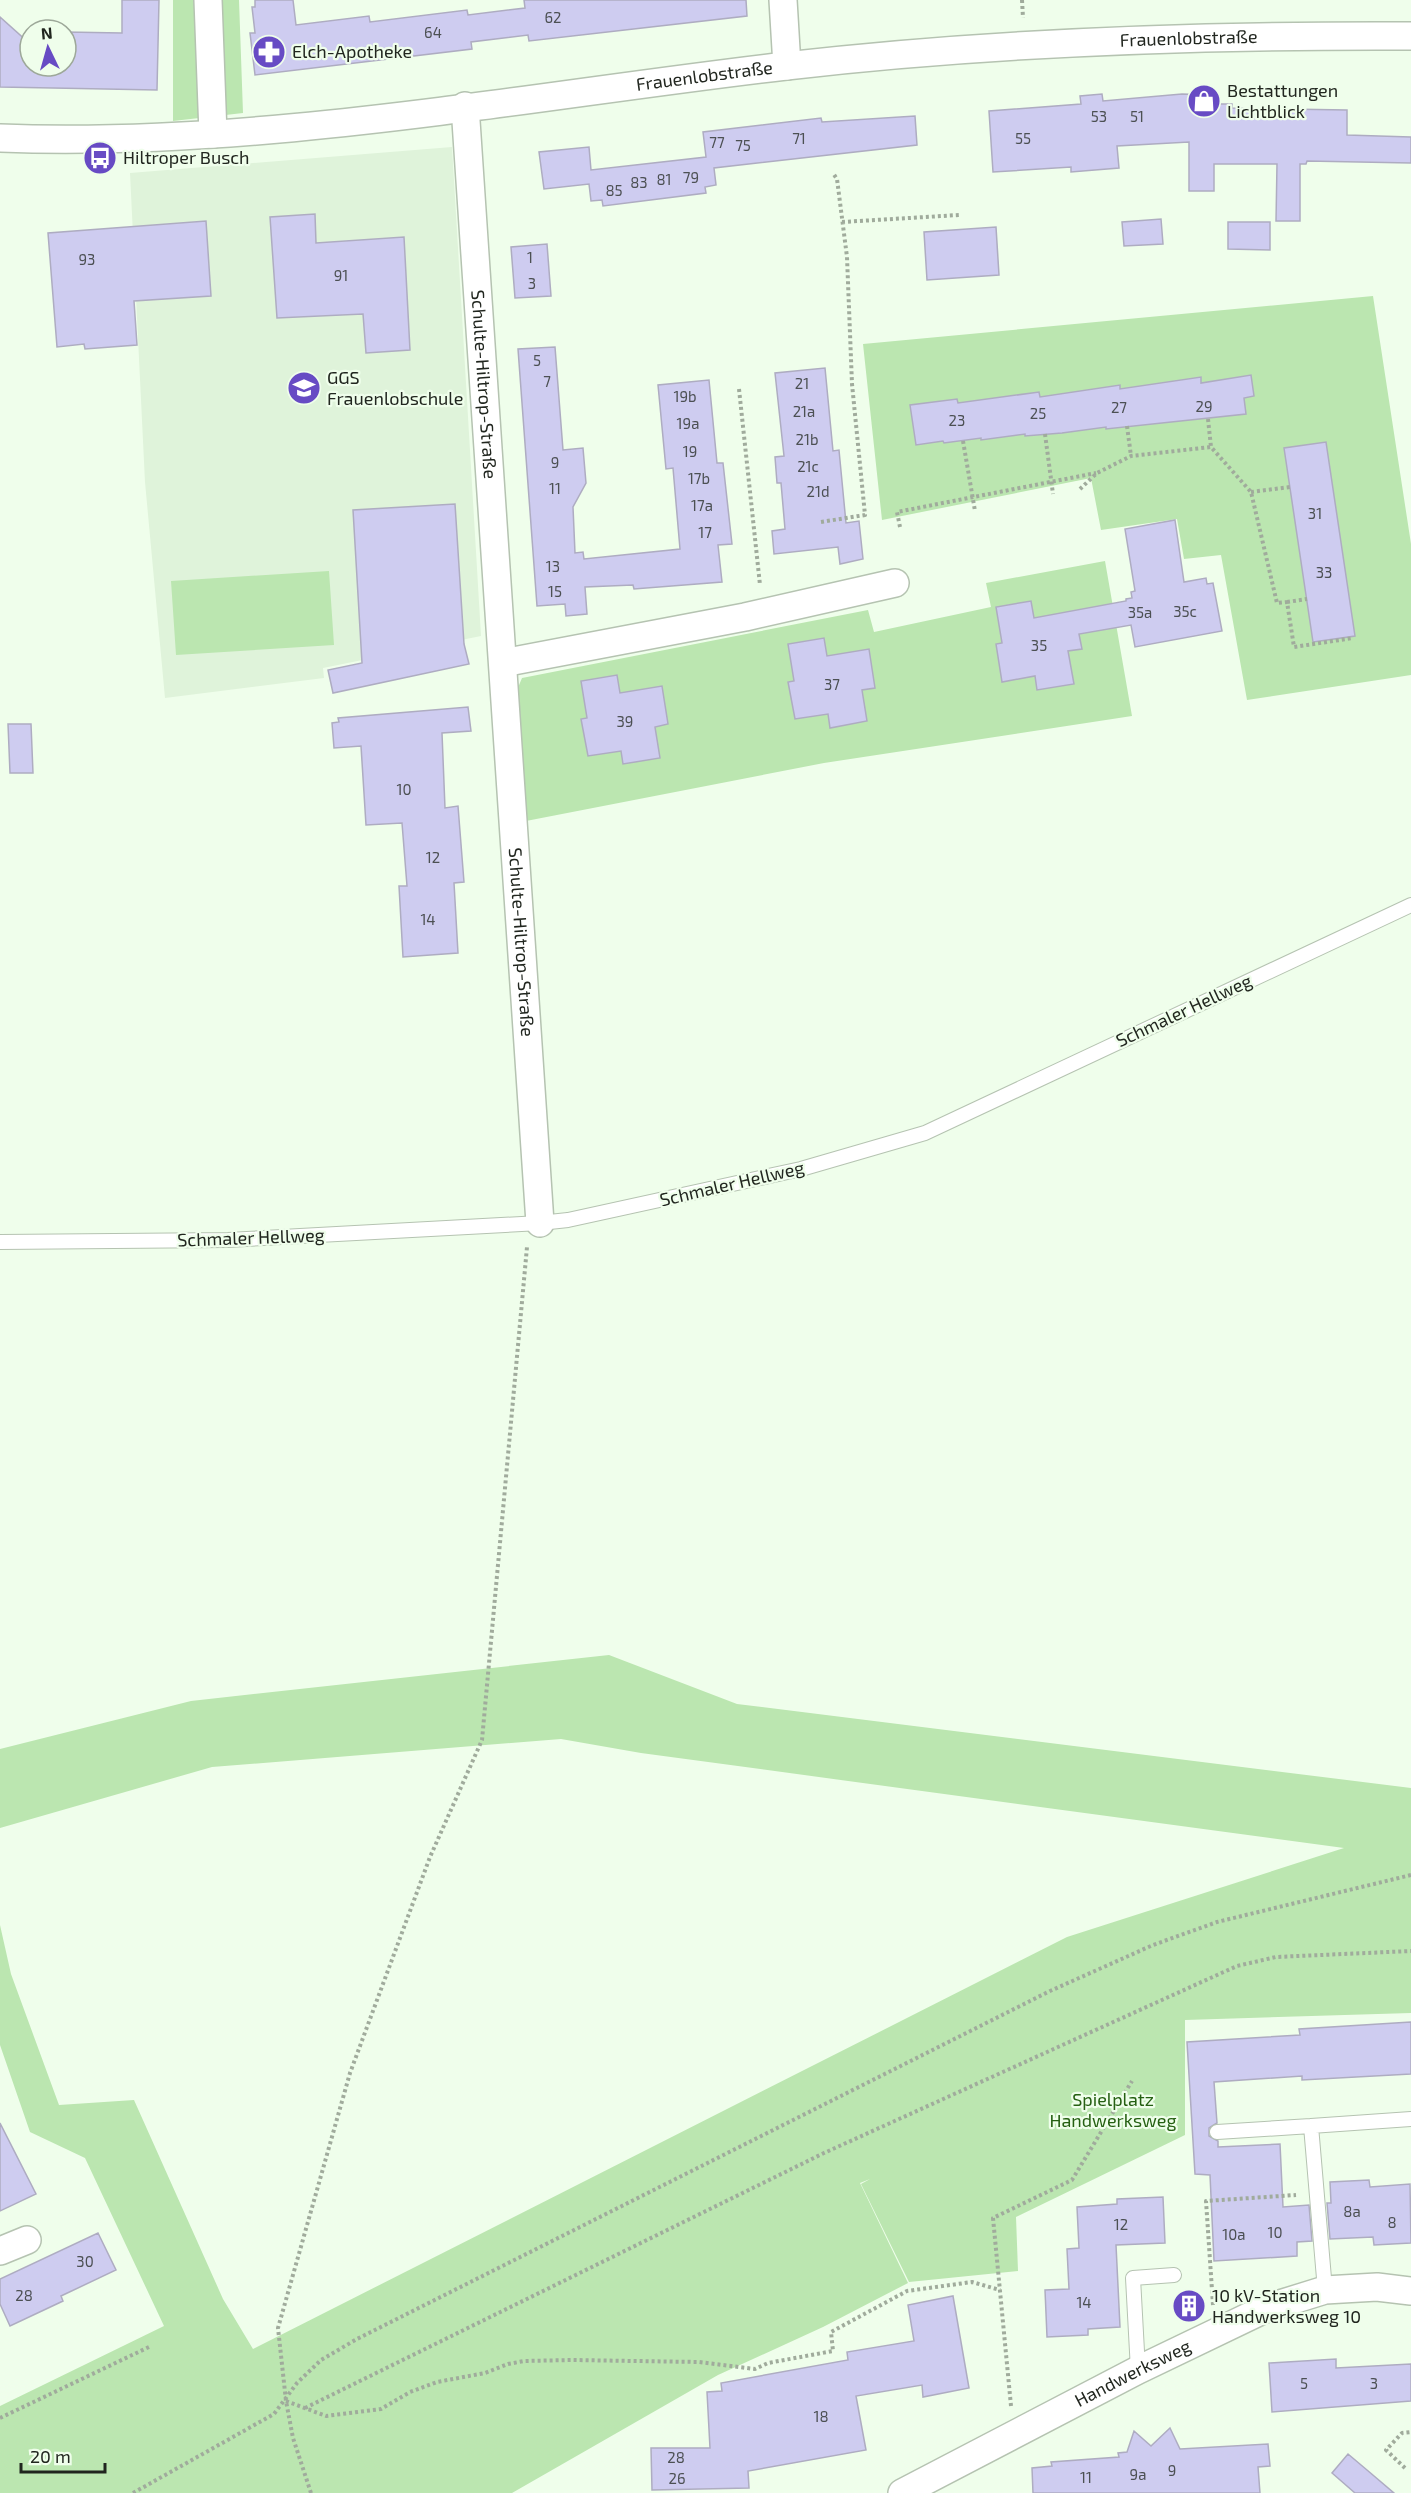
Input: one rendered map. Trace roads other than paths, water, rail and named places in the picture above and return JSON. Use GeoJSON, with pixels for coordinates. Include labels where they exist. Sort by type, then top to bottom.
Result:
{"type":"FeatureCollection","features":[{"type":"Feature","properties":{"kind":"street"},"geometry":{"type":"LineString","coordinates":[[208,0],[213,134]]}},
{"type":"Feature","properties":{"kind":"street"},"geometry":{"type":"LineString","coordinates":[[783,0],[787,66]]}},
{"type":"Feature","properties":{"kind":"street","name":"Frauenlobstraße"},"geometry":{"type":"LineString","coordinates":[[0,138],[92,140],[213,134],[364,120],[787,66],[1024,46],[1179,39],[1411,36]]}},
{"type":"Feature","properties":{"kind":"street","name":"Schulte-Hiltrop-Straße"},"geometry":{"type":"LineString","coordinates":[[465,106],[540,1223]]}},
{"type":"Feature","properties":{"kind":"street"},"geometry":{"type":"LineString","coordinates":[[503,663],[745,617],[895,583]]}},
{"type":"Feature","properties":{"kind":"street"},"geometry":{"type":"LineString","coordinates":[[0,2251],[27,2240]]}},
{"type":"Feature","properties":{"kind":"street","name":"Handwerksweg"},"geometry":{"type":"LineString","coordinates":[[902,2493],[1138,2370],[1267,2308],[1325,2290],[1377,2287],[1411,2291]]}},
{"type":"Feature","properties":{"kind":"lane","name":"Schmaler Hellweg"},"geometry":{"type":"LineString","coordinates":[[0,1242],[228,1240],[540,1223],[568,1220],[801,1169],[926,1133],[1411,905]]}},
{"type":"Feature","properties":{"kind":"lane"},"geometry":{"type":"LineString","coordinates":[[1217,2132],[1411,2119]]}},
{"type":"Feature","properties":{"kind":"lane"},"geometry":{"type":"LineString","coordinates":[[1311,2126],[1325,2290]]}},
{"type":"Feature","properties":{"kind":"lane"},"geometry":{"type":"LineString","coordinates":[[1138,2370],[1133,2278],[1174,2275]]}},
{"type":"Feature","properties":{"kind":"place","name":"Elch-Apotheke"},"geometry":{"type":"Point","coordinates":[269,52]}},
{"type":"Feature","properties":{"kind":"place","name":"Bestattungen Lichtblick"},"geometry":{"type":"Point","coordinates":[1204,101]}},
{"type":"Feature","properties":{"kind":"place","name":"Hiltroper Busch"},"geometry":{"type":"Point","coordinates":[100,158]}},
{"type":"Feature","properties":{"kind":"place","name":"GGS Frauenlobschule"},"geometry":{"type":"Point","coordinates":[304,388]}},
{"type":"Feature","properties":{"kind":"place","name":"10 kV-Station Handwerksweg 10"},"geometry":{"type":"Point","coordinates":[1189,2306]}},
{"type":"Feature","properties":{"kind":"park label","name":"Spielplatz Handwerksweg"},"geometry":{"type":"Point","coordinates":[1113,2110]}}]}
